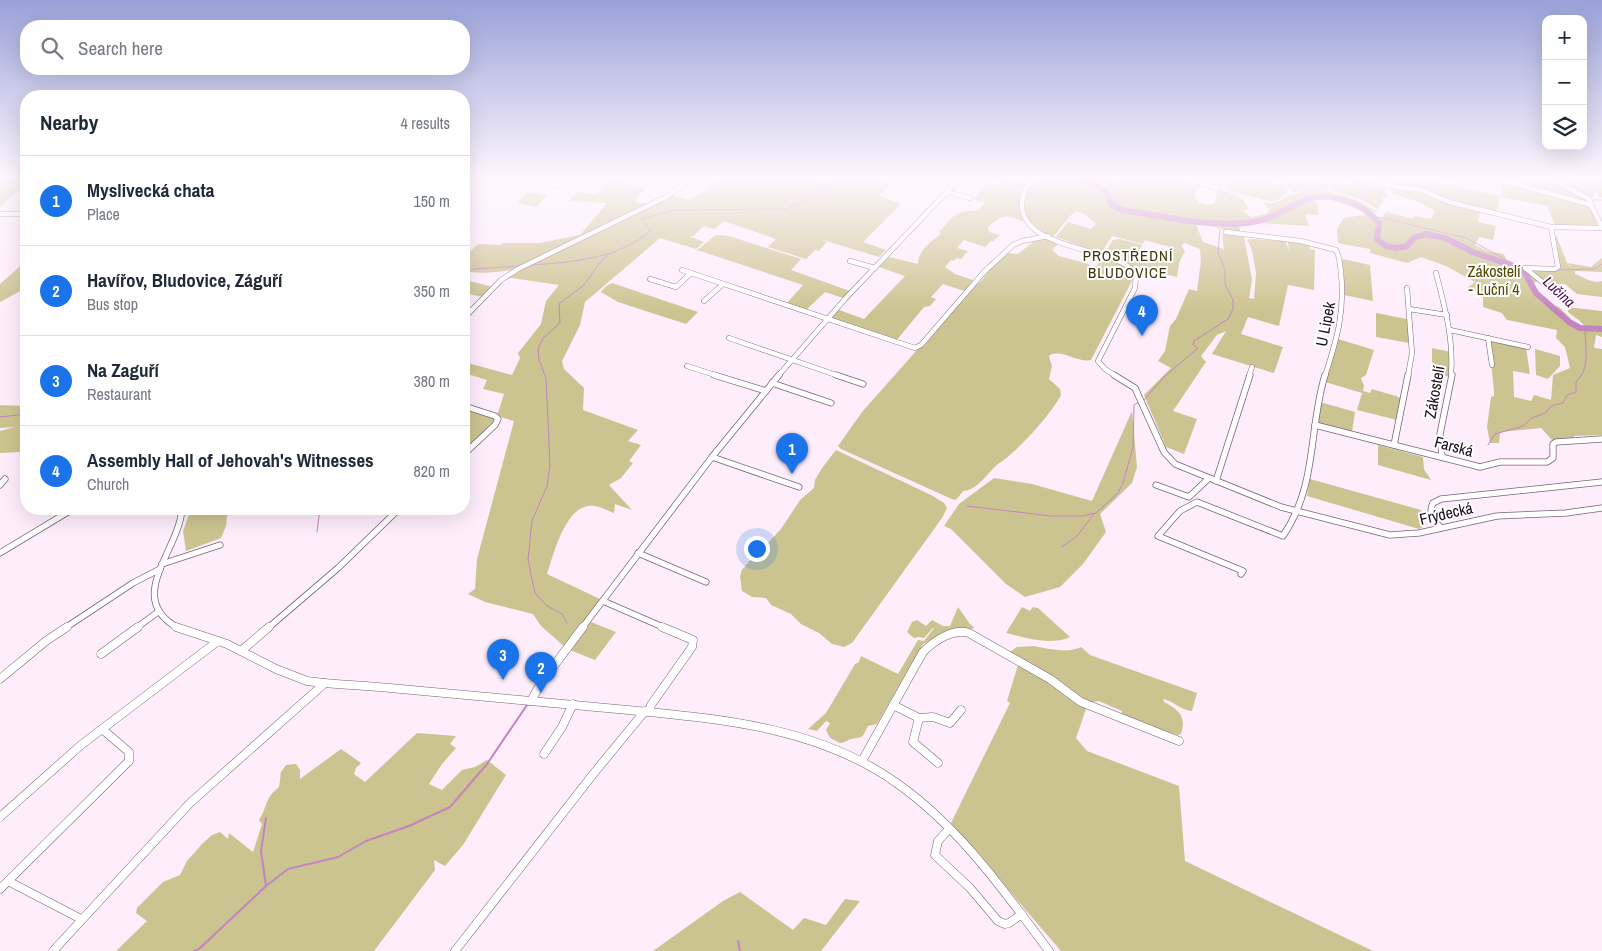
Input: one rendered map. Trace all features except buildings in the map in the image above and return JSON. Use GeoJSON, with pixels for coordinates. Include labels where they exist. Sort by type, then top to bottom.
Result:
{"type":"FeatureCollection","features":[{"type":"Feature","properties":{"kind":"street"},"geometry":{"type":"LineString","coordinates":[[470,312],[500,280],[562,246],[613,223]]}},
{"type":"Feature","properties":{"kind":"street"},"geometry":{"type":"LineString","coordinates":[[531,701],[541,684],[638,553],[766,390],[874,268],[917,223]]}},
{"type":"Feature","properties":{"kind":"street"},"geometry":{"type":"LineString","coordinates":[[1028,223],[1029,226],[1048,236]]}},
{"type":"Feature","properties":{"kind":"street"},"geometry":{"type":"LineString","coordinates":[[1536,223],[1551,227],[1602,227]]}},
{"type":"Feature","properties":{"kind":"street"},"geometry":{"type":"LineString","coordinates":[[1551,227],[1558,267],[1555,269],[1525,268],[1562,298]]}},
{"type":"Feature","properties":{"kind":"street","name":"U Lipek"},"geometry":{"type":"LineString","coordinates":[[1226,232],[1301,241],[1336,250],[1338,253],[1343,296],[1342,314],[1337,341],[1322,385],[1300,512]]}},
{"type":"Feature","properties":{"kind":"street"},"geometry":{"type":"LineString","coordinates":[[682,270],[911,348],[918,347],[984,272],[1013,245],[1022,241],[1048,236]]}},
{"type":"Feature","properties":{"kind":"street","name":"Frýdecká"},"geometry":{"type":"LineString","coordinates":[[1048,236],[1123,264],[1136,273],[1138,278],[1135,288],[1098,361],[1105,370],[1131,383],[1167,456],[1178,465],[1281,507],[1390,535],[1409,535],[1497,516],[1602,508]]}},
{"type":"Feature","properties":{"kind":"street"},"geometry":{"type":"LineString","coordinates":[[850,260],[874,268]]}},
{"type":"Feature","properties":{"kind":"street"},"geometry":{"type":"LineString","coordinates":[[650,279],[676,287],[691,273]]}},
{"type":"Feature","properties":{"kind":"street","name":"Zákostelí"},"geometry":{"type":"LineString","coordinates":[[1436,273],[1450,330],[1452,372],[1440,434],[1442,457]]}},
{"type":"Feature","properties":{"kind":"street"},"geometry":{"type":"LineString","coordinates":[[704,301],[723,284]]}},
{"type":"Feature","properties":{"kind":"street"},"geometry":{"type":"LineString","coordinates":[[1394,445],[1410,365],[1407,288]]}},
{"type":"Feature","properties":{"kind":"street"},"geometry":{"type":"LineString","coordinates":[[1409,308],[1447,316]]}},
{"type":"Feature","properties":{"kind":"street"},"geometry":{"type":"LineString","coordinates":[[1450,330],[1528,347]]}},
{"type":"Feature","properties":{"kind":"street"},"geometry":{"type":"LineString","coordinates":[[729,338],[862,384]]}},
{"type":"Feature","properties":{"kind":"street"},"geometry":{"type":"LineString","coordinates":[[1488,338],[1492,365]]}},
{"type":"Feature","properties":{"kind":"street"},"geometry":{"type":"LineString","coordinates":[[687,366],[766,390]]}},
{"type":"Feature","properties":{"kind":"street"},"geometry":{"type":"LineString","coordinates":[[1216,481],[1252,367]]}},
{"type":"Feature","properties":{"kind":"street"},"geometry":{"type":"LineString","coordinates":[[772,383],[832,403]]}},
{"type":"Feature","properties":{"kind":"street"},"geometry":{"type":"LineString","coordinates":[[470,408],[495,416],[498,419],[495,425],[470,448]]}},
{"type":"Feature","properties":{"kind":"street","name":"Farská"},"geometry":{"type":"LineString","coordinates":[[1315,425],[1477,467],[1500,462],[1544,463],[1553,458],[1554,444],[1556,442],[1602,439]]}},
{"type":"Feature","properties":{"kind":"street"},"geometry":{"type":"LineString","coordinates":[[712,457],[799,487]]}},
{"type":"Feature","properties":{"kind":"street"},"geometry":{"type":"LineString","coordinates":[[1156,485],[1189,497],[1209,478]]}},
{"type":"Feature","properties":{"kind":"street"},"geometry":{"type":"LineString","coordinates":[[0,484],[5,479]]}},
{"type":"Feature","properties":{"kind":"street"},"geometry":{"type":"LineString","coordinates":[[1441,528],[1433,520],[1430,510],[1433,503],[1441,499],[1602,482]]}},
{"type":"Feature","properties":{"kind":"street"},"geometry":{"type":"LineString","coordinates":[[1243,571],[1158,536],[1171,519],[1190,503],[1197,502],[1283,536],[1300,512]]}},
{"type":"Feature","properties":{"kind":"street"},"geometry":{"type":"LineString","coordinates":[[0,553],[63,515]]}},
{"type":"Feature","properties":{"kind":"street"},"geometry":{"type":"LineString","coordinates":[[181,515],[154,590],[154,601],[158,612],[173,625],[241,651],[288,676],[325,683],[702,717],[773,728],[825,744],[862,761],[906,790],[949,829],[1022,914],[1049,951]]}},
{"type":"Feature","properties":{"kind":"street"},"geometry":{"type":"LineString","coordinates":[[241,651],[338,568],[393,515]]}},
{"type":"Feature","properties":{"kind":"street"},"geometry":{"type":"LineString","coordinates":[[0,679],[42,644],[133,583],[161,567],[220,545]]}},
{"type":"Feature","properties":{"kind":"street"},"geometry":{"type":"LineString","coordinates":[[638,553],[706,582]]}},
{"type":"Feature","properties":{"kind":"street"},"geometry":{"type":"LineString","coordinates":[[456,951],[594,773],[647,711],[692,647],[693,640],[603,601]]}},
{"type":"Feature","properties":{"kind":"street"},"geometry":{"type":"LineString","coordinates":[[101,654],[158,612]]}},
{"type":"Feature","properties":{"kind":"street"},"geometry":{"type":"LineString","coordinates":[[862,761],[923,652],[944,637],[962,631],[1050,679],[1086,705],[1179,741]]}},
{"type":"Feature","properties":{"kind":"street"},"geometry":{"type":"LineString","coordinates":[[0,817],[74,750],[144,699],[218,641]]}},
{"type":"Feature","properties":{"kind":"street"},"geometry":{"type":"LineString","coordinates":[[53,951],[190,803],[325,683]]}},
{"type":"Feature","properties":{"kind":"street"},"geometry":{"type":"LineString","coordinates":[[544,754],[562,728],[573,704]]}},
{"type":"Feature","properties":{"kind":"street"},"geometry":{"type":"LineString","coordinates":[[893,706],[919,718],[933,717],[950,723],[961,710]]}},
{"type":"Feature","properties":{"kind":"street"},"geometry":{"type":"LineString","coordinates":[[919,718],[920,724],[913,742],[938,763]]}},
{"type":"Feature","properties":{"kind":"street"},"geometry":{"type":"LineString","coordinates":[[0,890],[129,761],[129,752],[102,729]]}},
{"type":"Feature","properties":{"kind":"street"},"geometry":{"type":"LineString","coordinates":[[949,829],[938,841],[935,855],[970,888],[998,921],[1005,924],[1009,923],[1022,914]]}},
{"type":"Feature","properties":{"kind":"street"},"geometry":{"type":"LineString","coordinates":[[8,881],[81,919]]}},
{"type":"Feature","properties":{"kind":"green space"},"geometry":{"type":"Polygon","coordinates":[[[590,223],[608,223],[530,261],[610,223],[721,223],[714,229],[704,226],[693,236],[689,236],[704,242],[696,249],[660,238],[585,302],[580,325],[562,361],[564,369],[584,388],[583,410],[638,430],[628,441],[641,445],[629,461],[633,463],[621,478],[609,485],[632,510],[615,504],[614,513],[600,507],[585,507],[576,512],[569,520],[558,542],[547,574],[600,599],[565,647],[541,626],[533,614],[485,602],[468,594],[475,589],[477,559],[514,421],[497,416],[504,394],[483,389],[487,380],[470,375],[470,364],[512,375],[520,358],[518,353],[541,324],[546,301],[559,285],[512,278],[504,279],[519,269],[470,272],[470,251],[478,244],[540,243],[580,235],[590,223]]]}},
{"type":"Feature","properties":{"kind":"green space"},"geometry":{"type":"Polygon","coordinates":[[[731,223],[882,223],[863,242],[886,250],[879,257],[820,239],[827,242],[819,251],[815,250],[806,259],[768,247],[776,239],[731,223]]]}},
{"type":"Feature","properties":{"kind":"green space"},"geometry":{"type":"Polygon","coordinates":[[[947,223],[993,223],[988,227],[989,232],[1000,235],[985,247],[964,240],[957,248],[968,251],[961,259],[951,260],[945,267],[955,274],[973,280],[966,290],[943,284],[931,297],[936,299],[930,306],[924,307],[896,341],[831,319],[839,310],[864,319],[905,276],[879,267],[889,257],[918,264],[922,251],[941,234],[939,232],[947,223]]]}},
{"type":"Feature","properties":{"kind":"green space"},"geometry":{"type":"Polygon","coordinates":[[[1032,223],[1064,223],[1053,237],[1041,232],[1032,223]]]}},
{"type":"Feature","properties":{"kind":"green space"},"geometry":{"type":"Polygon","coordinates":[[[1067,223],[1091,229],[1096,224],[1245,223],[1239,224],[1240,231],[1224,231],[1217,224],[1196,224],[1203,242],[1224,249],[1222,234],[1244,237],[1252,280],[1249,298],[1254,299],[1256,273],[1252,250],[1247,240],[1283,241],[1286,242],[1289,252],[1288,242],[1309,243],[1310,249],[1315,250],[1314,290],[1288,285],[1279,326],[1248,317],[1241,334],[1283,347],[1274,373],[1212,354],[1226,331],[1217,335],[1201,356],[1206,362],[1173,411],[1197,419],[1184,454],[1166,447],[1144,395],[1171,368],[1158,361],[1165,351],[1170,326],[1176,319],[1189,289],[1197,291],[1201,261],[1200,249],[1185,243],[1181,246],[1185,251],[1179,263],[1177,277],[1153,271],[1152,273],[1142,273],[1105,253],[1113,240],[1120,239],[1142,245],[1139,253],[1164,259],[1170,247],[1145,240],[1143,244],[1112,236],[1103,250],[1099,252],[1056,237],[1067,223]]]}},
{"type":"Feature","properties":{"kind":"green space"},"geometry":{"type":"Polygon","coordinates":[[[1271,223],[1308,223],[1309,226],[1271,223]]]}},
{"type":"Feature","properties":{"kind":"green space","name":"Zákostelí - Luční 4"},"geometry":{"type":"Polygon","coordinates":[[[1341,223],[1484,223],[1496,226],[1493,240],[1479,237],[1475,245],[1487,251],[1504,254],[1507,262],[1531,272],[1560,268],[1554,237],[1557,237],[1567,263],[1591,267],[1602,258],[1602,272],[1575,271],[1575,274],[1591,281],[1602,281],[1602,297],[1577,294],[1565,284],[1549,284],[1539,280],[1534,283],[1535,291],[1550,305],[1559,307],[1574,322],[1587,329],[1568,312],[1567,307],[1602,311],[1602,337],[1596,335],[1594,347],[1602,349],[1602,435],[1574,436],[1574,438],[1552,440],[1541,428],[1500,432],[1499,443],[1490,443],[1487,427],[1491,397],[1494,396],[1494,392],[1489,339],[1526,348],[1530,374],[1513,371],[1514,397],[1531,401],[1534,395],[1551,400],[1553,375],[1570,368],[1565,347],[1556,338],[1557,330],[1507,320],[1502,313],[1483,307],[1483,294],[1467,288],[1475,282],[1446,266],[1421,257],[1407,263],[1370,253],[1370,249],[1338,243],[1337,229],[1341,223]]]}},
{"type":"Feature","properties":{"kind":"green space"},"geometry":{"type":"Polygon","coordinates":[[[1554,223],[1596,223],[1597,226],[1555,225],[1554,223]]]}},
{"type":"Feature","properties":{"kind":"green space"},"geometry":{"type":"Polygon","coordinates":[[[716,235],[729,236],[801,259],[791,270],[850,291],[843,298],[825,292],[805,311],[786,304],[803,285],[697,250],[716,235]]]}},
{"type":"Feature","properties":{"kind":"green space"},"geometry":{"type":"Polygon","coordinates":[[[1046,238],[1060,242],[1052,250],[1059,256],[1089,264],[1091,267],[1089,270],[1092,271],[1102,259],[1111,261],[1129,271],[1133,279],[1091,360],[1081,360],[1060,354],[1050,355],[1052,366],[1049,379],[1060,389],[1061,395],[1044,420],[1012,454],[997,465],[981,482],[963,491],[954,500],[841,449],[838,446],[862,412],[917,350],[924,346],[970,291],[983,279],[989,269],[1008,253],[1018,254],[1037,239],[1046,238]]]}},
{"type":"Feature","properties":{"kind":"green space"},"geometry":{"type":"Polygon","coordinates":[[[1343,259],[1370,265],[1373,301],[1344,295],[1341,262],[1343,259]]]}},
{"type":"Feature","properties":{"kind":"green space"},"geometry":{"type":"Polygon","coordinates":[[[20,266],[20,291],[0,302],[0,284],[20,266]]]}},
{"type":"Feature","properties":{"kind":"green space"},"geometry":{"type":"Polygon","coordinates":[[[470,281],[493,287],[482,297],[470,294],[470,281]]]}},
{"type":"Feature","properties":{"kind":"green space"},"geometry":{"type":"Polygon","coordinates":[[[612,283],[698,312],[686,324],[618,302],[601,292],[612,283]]]}},
{"type":"Feature","properties":{"kind":"green space"},"geometry":{"type":"Polygon","coordinates":[[[1376,313],[1407,319],[1409,343],[1376,337],[1376,313]]]}},
{"type":"Feature","properties":{"kind":"green space"},"geometry":{"type":"Polygon","coordinates":[[[1338,339],[1374,350],[1366,375],[1361,378],[1364,386],[1363,391],[1370,393],[1372,389],[1402,398],[1397,420],[1357,410],[1362,393],[1325,382],[1338,339]]]}},
{"type":"Feature","properties":{"kind":"green space"},"geometry":{"type":"Polygon","coordinates":[[[1432,348],[1451,352],[1450,377],[1432,372],[1432,348]]]}},
{"type":"Feature","properties":{"kind":"green space"},"geometry":{"type":"Polygon","coordinates":[[[1535,349],[1560,356],[1560,366],[1548,379],[1536,375],[1535,349]]]}},
{"type":"Feature","properties":{"kind":"green space"},"geometry":{"type":"Polygon","coordinates":[[[1320,402],[1355,412],[1352,432],[1318,424],[1320,402]]]}},
{"type":"Feature","properties":{"kind":"green space"},"geometry":{"type":"Polygon","coordinates":[[[0,405],[20,406],[20,452],[0,453],[0,431],[15,427],[0,428],[0,405]]]}},
{"type":"Feature","properties":{"kind":"green space"},"geometry":{"type":"Polygon","coordinates":[[[470,410],[495,417],[495,422],[470,444],[470,410]]]}},
{"type":"Feature","properties":{"kind":"green space"},"geometry":{"type":"Polygon","coordinates":[[[1132,411],[1137,467],[1132,483],[1100,514],[1106,532],[1083,564],[1060,587],[1025,597],[1006,584],[951,529],[944,526],[959,504],[994,478],[1032,484],[1092,501],[1132,411]]]}},
{"type":"Feature","properties":{"kind":"green space"},"geometry":{"type":"Polygon","coordinates":[[[1378,445],[1423,457],[1424,469],[1431,480],[1378,465],[1378,445]]]}},
{"type":"Feature","properties":{"kind":"green space"},"geometry":{"type":"Polygon","coordinates":[[[836,450],[931,495],[944,503],[947,508],[942,518],[852,643],[844,647],[832,644],[819,633],[801,624],[791,614],[771,605],[766,598],[752,597],[742,591],[740,576],[742,570],[759,549],[765,546],[781,529],[800,500],[814,488],[815,480],[836,450]]]}},
{"type":"Feature","properties":{"kind":"green space"},"geometry":{"type":"Polygon","coordinates":[[[1310,479],[1421,510],[1426,525],[1419,529],[1307,496],[1310,479]]]}},
{"type":"Feature","properties":{"kind":"green space"},"geometry":{"type":"Polygon","coordinates":[[[189,515],[227,515],[226,526],[221,538],[186,551],[183,531],[189,515]]]}},
{"type":"Feature","properties":{"kind":"green space"},"geometry":{"type":"Polygon","coordinates":[[[958,607],[975,628],[939,636],[923,644],[877,724],[868,726],[862,736],[843,743],[830,738],[826,730],[830,723],[826,721],[817,731],[808,729],[826,713],[861,656],[898,674],[918,640],[924,641],[934,628],[924,638],[914,638],[907,632],[912,622],[917,620],[926,626],[932,620],[943,626],[950,626],[958,607]]]}},
{"type":"Feature","properties":{"kind":"green space"},"geometry":{"type":"Polygon","coordinates":[[[1022,607],[1030,611],[1033,607],[1038,608],[1070,637],[1062,640],[1046,641],[1006,633],[1022,607]]]}},
{"type":"Feature","properties":{"kind":"green space"},"geometry":{"type":"Polygon","coordinates":[[[591,622],[616,632],[595,660],[570,650],[591,622]]]}},
{"type":"Feature","properties":{"kind":"green space"},"geometry":{"type":"Polygon","coordinates":[[[1033,646],[1064,650],[1081,647],[1090,655],[1197,693],[1192,711],[1163,699],[1164,702],[1180,714],[1183,722],[1181,734],[1178,735],[1164,731],[1122,716],[1122,711],[1099,701],[1089,703],[1010,652],[1017,647],[1033,646]]]}},
{"type":"Feature","properties":{"kind":"green space"},"geometry":{"type":"Polygon","coordinates":[[[1018,665],[1045,680],[1086,709],[1076,738],[1087,751],[1179,786],[1185,861],[1373,951],[1061,951],[951,823],[1010,703],[1007,701],[1018,665]]]}},
{"type":"Feature","properties":{"kind":"green space"},"geometry":{"type":"Polygon","coordinates":[[[417,733],[456,736],[450,744],[456,748],[442,764],[429,784],[442,790],[462,770],[475,767],[487,760],[506,775],[463,845],[445,866],[434,860],[435,870],[374,951],[116,951],[147,921],[136,913],[137,908],[163,882],[180,875],[187,861],[212,835],[220,832],[228,839],[229,833],[253,852],[262,824],[259,820],[268,799],[279,787],[281,772],[286,765],[296,764],[300,770],[300,779],[341,749],[361,763],[356,768],[354,774],[365,782],[417,733]]]}},
{"type":"Feature","properties":{"kind":"green space"},"geometry":{"type":"Polygon","coordinates":[[[740,892],[793,930],[804,918],[826,925],[845,899],[860,901],[821,951],[653,951],[723,901],[740,892]]]}},
{"type":"Feature","properties":{"kind":"waterway"},"geometry":{"type":"LineString","coordinates":[[532,265],[579,260],[610,253],[638,240],[651,230],[645,223]]}},
{"type":"Feature","properties":{"kind":"waterway"},"geometry":{"type":"LineString","coordinates":[[1143,401],[1165,376],[1198,348],[1193,345],[1194,341],[1228,319],[1233,309],[1233,300],[1225,284],[1225,270],[1218,252],[1220,229],[1211,223]]}},
{"type":"Feature","properties":{"kind":"waterway","name":"Lučina"},"geometry":{"type":"LineString","coordinates":[[1211,223],[1241,223]]}},
{"type":"Feature","properties":{"kind":"waterway","name":"Lučina"},"geometry":{"type":"LineString","coordinates":[[1379,223],[1377,239],[1386,246],[1396,248],[1407,246],[1414,238],[1425,234],[1445,238],[1475,253],[1514,266],[1525,273],[1536,293],[1569,322],[1580,328],[1602,329]]}},
{"type":"Feature","properties":{"kind":"waterway"},"geometry":{"type":"LineString","coordinates":[[1405,223],[1466,238],[1516,265],[1514,266]]}},
{"type":"Feature","properties":{"kind":"waterway"},"geometry":{"type":"LineString","coordinates":[[567,623],[562,614],[547,606],[535,593],[528,560],[532,521],[547,486],[550,465],[546,378],[539,360],[538,349],[543,338],[560,323],[559,304],[584,285],[598,265],[609,254]]}},
{"type":"Feature","properties":{"kind":"waterway"},"geometry":{"type":"LineString","coordinates":[[1557,270],[1595,269],[1602,264]]}},
{"type":"Feature","properties":{"kind":"waterway"},"geometry":{"type":"LineString","coordinates":[[470,270],[520,266]]}},
{"type":"Feature","properties":{"kind":"waterway"},"geometry":{"type":"LineString","coordinates":[[1488,445],[1495,434],[1523,426],[1532,418],[1545,413],[1551,406],[1563,403],[1567,395],[1576,392],[1576,382],[1581,376],[1585,364],[1585,329]]}},
{"type":"Feature","properties":{"kind":"waterway"},"geometry":{"type":"LineString","coordinates":[[967,506],[1051,516],[1083,516],[1096,513],[1118,493],[1123,483],[1133,447],[1134,405],[1139,402]]}},
{"type":"Feature","properties":{"kind":"waterway"},"geometry":{"type":"LineString","coordinates":[[0,417],[20,415]]}},
{"type":"Feature","properties":{"kind":"waterway"},"geometry":{"type":"LineString","coordinates":[[1062,547],[1077,536],[1094,514]]}},
{"type":"Feature","properties":{"kind":"waterway"},"geometry":{"type":"LineString","coordinates":[[317,532],[319,515]]}},
{"type":"Feature","properties":{"kind":"waterway"},"geometry":{"type":"LineString","coordinates":[[266,886],[288,869],[338,857],[366,841],[409,826],[450,807],[487,764],[527,705]]}},
{"type":"Feature","properties":{"kind":"waterway"},"geometry":{"type":"LineString","coordinates":[[266,818],[261,851],[266,886]]}},
{"type":"Feature","properties":{"kind":"waterway"},"geometry":{"type":"LineString","coordinates":[[194,951],[199,949],[266,886]]}},
{"type":"Feature","properties":{"kind":"waterway"},"geometry":{"type":"LineString","coordinates":[[738,941],[740,951]]}},
{"type":"Feature","properties":{"kind":"place","name":"Assembly Hall of Jehovah's Witnesses"},"geometry":{"type":"Point","coordinates":[1142,336]}},
{"type":"Feature","properties":{"kind":"place","name":"Myslivecká chata"},"geometry":{"type":"Point","coordinates":[792,474]}},
{"type":"Feature","properties":{"kind":"place","name":"Na Zaguří"},"geometry":{"type":"Point","coordinates":[503,680]}},
{"type":"Feature","properties":{"kind":"place","name":"Havířov, Bludovice, Záguří"},"geometry":{"type":"Point","coordinates":[541,693]}},
{"type":"Feature","properties":{"kind":"district","name":"PROSTŘEDNÍ BLUDOVICE"},"geometry":{"type":"Point","coordinates":[1128,264]}}]}
